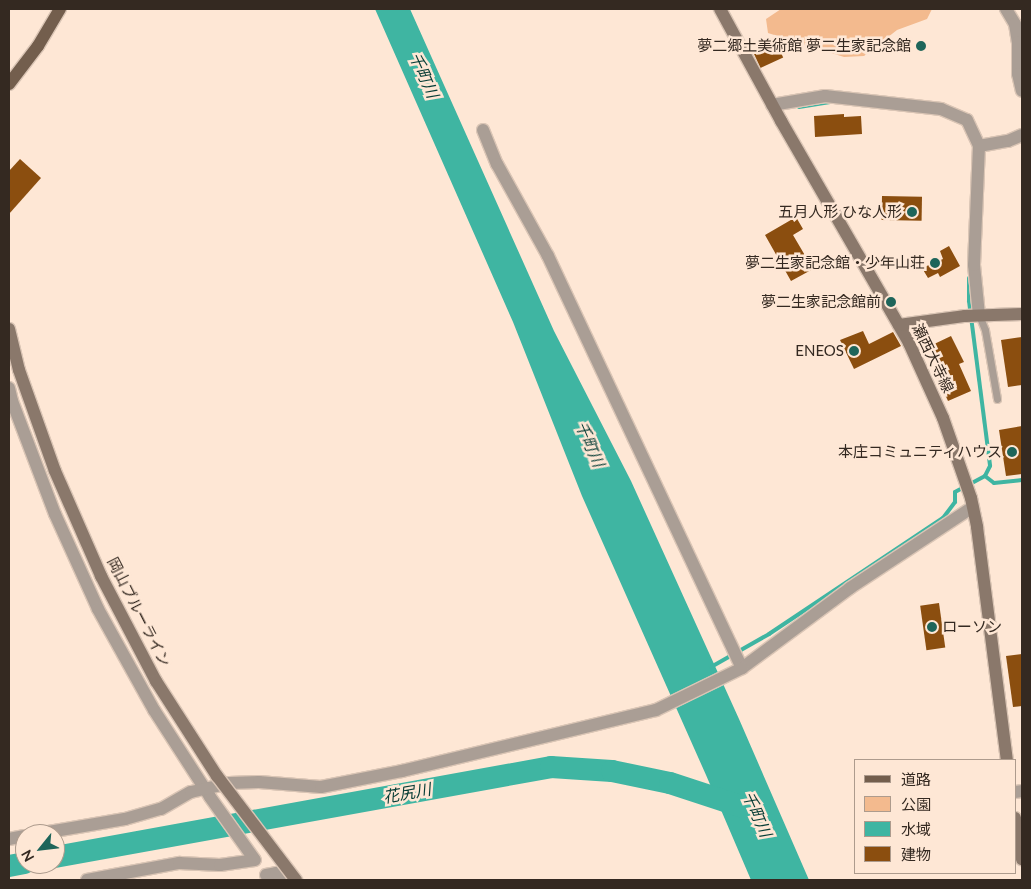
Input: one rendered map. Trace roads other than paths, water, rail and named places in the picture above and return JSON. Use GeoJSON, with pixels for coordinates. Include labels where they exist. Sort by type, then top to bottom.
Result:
{"type":"FeatureCollection","features":[{"type":"Feature","properties":{"kind":"main road"},"geometry":{"type":"LineString","coordinates":[[9,84],[38,46],[60,9]]}},
{"type":"Feature","properties":{"kind":"main road","name":"瀬西大寺線"},"geometry":{"type":"LineString","coordinates":[[720,9],[772,106],[899,325],[935,400],[972,503],[1007,759]]}},
{"type":"Feature","properties":{"kind":"main road"},"geometry":{"type":"LineString","coordinates":[[899,325],[973,316],[1022,314]]}},
{"type":"Feature","properties":{"kind":"main road","name":"岡山ブルーライン"},"geometry":{"type":"LineString","coordinates":[[9,329],[19,370],[55,471],[101,576],[156,681],[216,776],[296,880]]}},
{"type":"Feature","properties":{"kind":"main road"},"geometry":{"type":"LineString","coordinates":[[1016,824],[1022,859]]}},
{"type":"Feature","properties":{"kind":"street"},"geometry":{"type":"LineString","coordinates":[[1006,9],[1015,24],[1018,42],[1018,74],[1022,91]]}},
{"type":"Feature","properties":{"kind":"street"},"geometry":{"type":"LineString","coordinates":[[772,106],[825,96],[941,110],[967,120],[979,146],[973,316]]}},
{"type":"Feature","properties":{"kind":"street"},"geometry":{"type":"LineString","coordinates":[[483,130],[497,164],[548,256],[742,668]]}},
{"type":"Feature","properties":{"kind":"street"},"geometry":{"type":"LineString","coordinates":[[979,146],[1008,141],[1022,136]]}},
{"type":"Feature","properties":{"kind":"street"},"geometry":{"type":"LineString","coordinates":[[9,388],[12,401],[55,514],[98,610],[154,710],[207,792],[255,860],[220,865],[179,863],[87,880]]}},
{"type":"Feature","properties":{"kind":"street"},"geometry":{"type":"LineString","coordinates":[[65,829],[124,819],[161,809],[191,792],[207,792],[228,783],[259,782],[321,787],[402,771],[665,707],[742,668],[850,588],[972,503]]}},
{"type":"Feature","properties":{"kind":"street"},"geometry":{"type":"LineString","coordinates":[[266,875],[276,873],[283,880]]}},
{"type":"Feature","properties":{"kind":"lane"},"geometry":{"type":"LineString","coordinates":[[973,316],[985,330],[997,399]]}},
{"type":"Feature","properties":{"kind":"water","name":"千町川"},"geometry":{"type":"Polygon","coordinates":[[[375,9],[410,9],[554,331],[631,481],[739,719],[809,880],[751,880],[582,496],[513,322],[375,9]]]}},
{"type":"Feature","properties":{"kind":"waterway"},"geometry":{"type":"LineString","coordinates":[[799,107],[832,102]]}},
{"type":"Feature","properties":{"kind":"waterway"},"geometry":{"type":"LineString","coordinates":[[969,278],[969,301],[990,466],[985,476],[970,484]]}},
{"type":"Feature","properties":{"kind":"waterway"},"geometry":{"type":"LineString","coordinates":[[985,476],[994,483],[1022,480]]}},
{"type":"Feature","properties":{"kind":"waterway"},"geometry":{"type":"LineString","coordinates":[[711,667],[769,634],[943,518],[955,502],[955,492],[964,487]]}},
{"type":"Feature","properties":{"kind":"waterway","name":"花尻川"},"geometry":{"type":"LineString","coordinates":[[65,855],[551,767],[612,771],[670,783],[743,807]]}},
{"type":"Feature","properties":{"kind":"waterway","name":"花尻川"},"geometry":{"type":"LineString","coordinates":[[9,866],[15,865]]}},
{"type":"Feature","properties":{"kind":"place","name":"夢二郷土美術館 夢二生家記念館"},"geometry":{"type":"Point","coordinates":[921,46]}},
{"type":"Feature","properties":{"kind":"place","name":"五月人形 ひな人形"},"geometry":{"type":"Point","coordinates":[912,212]}},
{"type":"Feature","properties":{"kind":"place","name":"夢二生家記念館・少年山荘"},"geometry":{"type":"Point","coordinates":[935,263]}},
{"type":"Feature","properties":{"kind":"place","name":"夢二生家記念館前"},"geometry":{"type":"Point","coordinates":[891,302]}},
{"type":"Feature","properties":{"kind":"place","name":"ENEOS"},"geometry":{"type":"Point","coordinates":[854,351]}},
{"type":"Feature","properties":{"kind":"place","name":"本庄コミュニティハウス"},"geometry":{"type":"Point","coordinates":[1012,452]}},
{"type":"Feature","properties":{"kind":"place","name":"ローソン"},"geometry":{"type":"Point","coordinates":[932,627]}}]}
